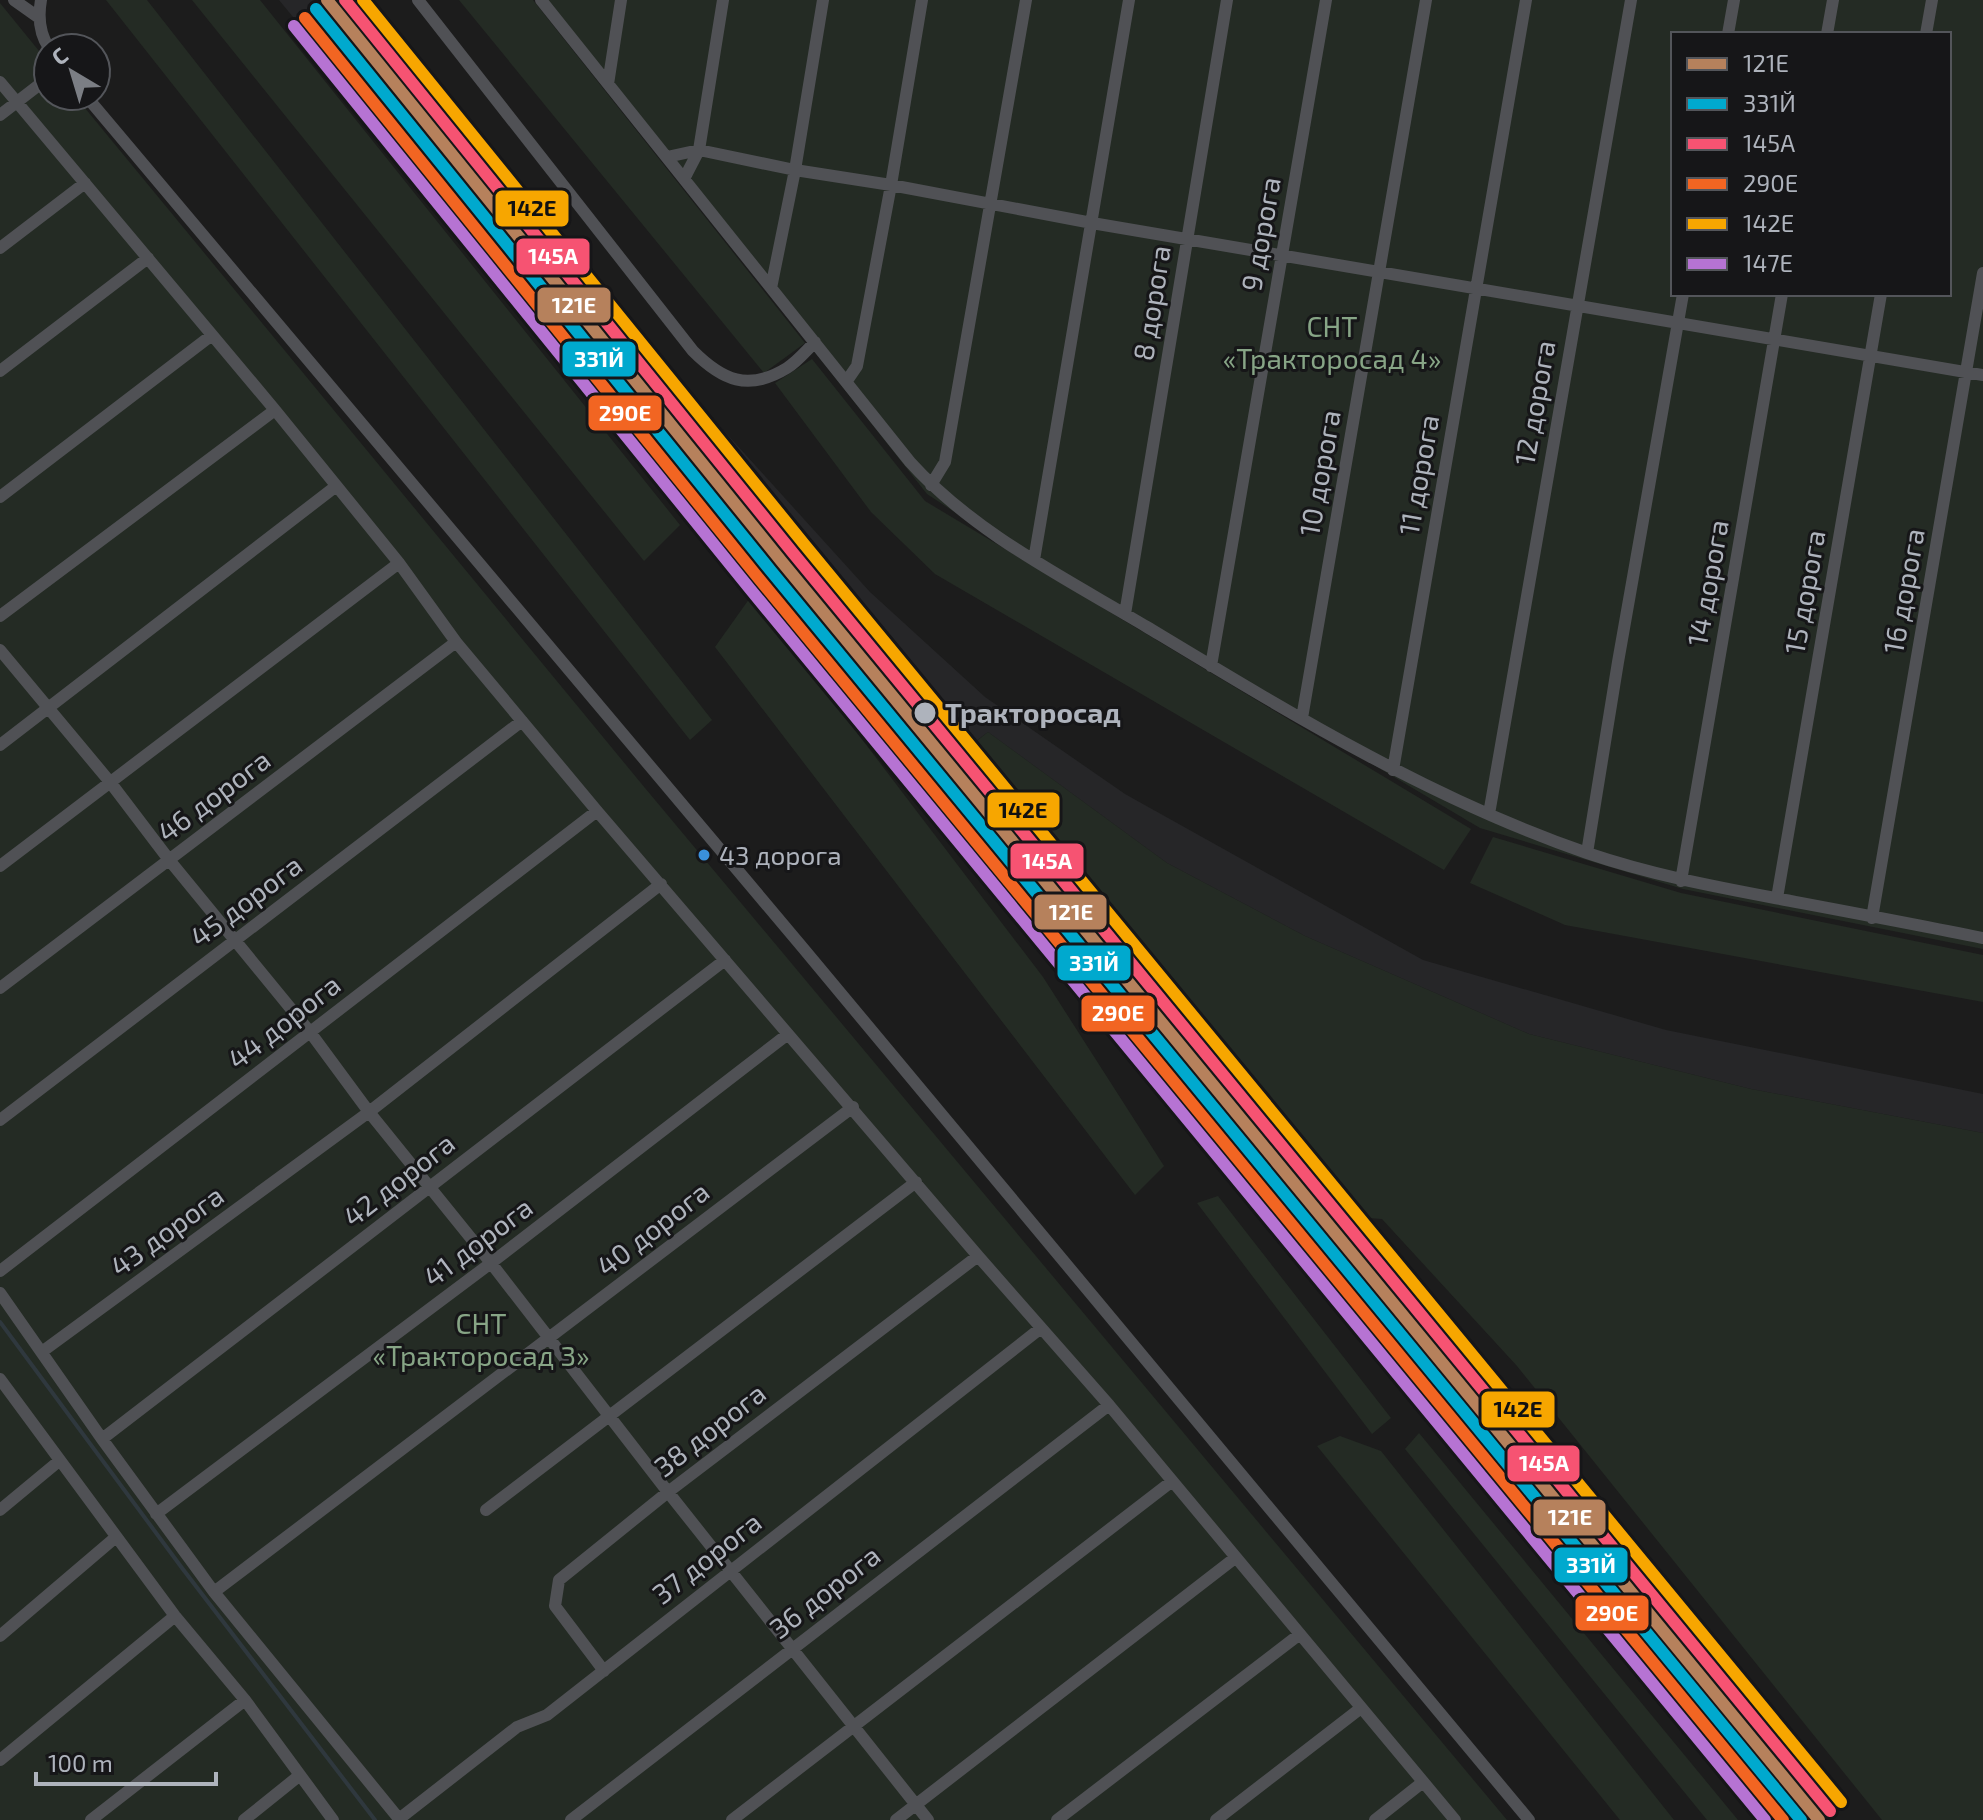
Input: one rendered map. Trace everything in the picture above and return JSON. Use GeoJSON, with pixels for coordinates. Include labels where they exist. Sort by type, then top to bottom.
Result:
{"type":"FeatureCollection","features":[{"type":"Feature","properties":{"kind":"street"},"geometry":{"type":"LineString","coordinates":[[14,0],[38,17]]}},
{"type":"Feature","properties":{"kind":"street"},"geometry":{"type":"LineString","coordinates":[[41,0],[38,17],[42,32]]}},
{"type":"Feature","properties":{"kind":"street"},"geometry":{"type":"LineString","coordinates":[[418,0],[685,341],[708,366],[725,378],[742,381],[760,379],[788,368],[815,342]]}},
{"type":"Feature","properties":{"kind":"street"},"geometry":{"type":"LineString","coordinates":[[541,0],[931,485],[1034,560],[1393,770],[1489,814],[1587,853],[1681,881],[1983,938]]}},
{"type":"Feature","properties":{"kind":"street"},"geometry":{"type":"LineString","coordinates":[[608,84],[621,0]]}},
{"type":"Feature","properties":{"kind":"street"},"geometry":{"type":"LineString","coordinates":[[684,179],[699,150],[723,0]]}},
{"type":"Feature","properties":{"kind":"street"},"geometry":{"type":"LineString","coordinates":[[771,288],[795,170],[823,0]]}},
{"type":"Feature","properties":{"kind":"street"},"geometry":{"type":"LineString","coordinates":[[846,382],[857,366],[922,0]]}},
{"type":"Feature","properties":{"kind":"street"},"geometry":{"type":"LineString","coordinates":[[931,485],[945,462],[1026,0]]}},
{"type":"Feature","properties":{"kind":"street"},"geometry":{"type":"LineString","coordinates":[[1034,560],[1129,0]]}},
{"type":"Feature","properties":{"kind":"street","name":"8 дорога"},"geometry":{"type":"LineString","coordinates":[[1125,614],[1227,0]]}},
{"type":"Feature","properties":{"kind":"street","name":"9 дорога"},"geometry":{"type":"LineString","coordinates":[[1211,666],[1326,0]]}},
{"type":"Feature","properties":{"kind":"street","name":"10 дорога"},"geometry":{"type":"LineString","coordinates":[[1302,718],[1426,0]]}},
{"type":"Feature","properties":{"kind":"street","name":"11 дорога"},"geometry":{"type":"LineString","coordinates":[[1393,770],[1526,0]]}},
{"type":"Feature","properties":{"kind":"street","name":"12 дорога"},"geometry":{"type":"LineString","coordinates":[[1489,814],[1631,0]]}},
{"type":"Feature","properties":{"kind":"street"},"geometry":{"type":"LineString","coordinates":[[1728,32],[1734,0]]}},
{"type":"Feature","properties":{"kind":"street"},"geometry":{"type":"LineString","coordinates":[[1827,32],[1833,0]]}},
{"type":"Feature","properties":{"kind":"street"},"geometry":{"type":"LineString","coordinates":[[1926,32],[1932,0]]}},
{"type":"Feature","properties":{"kind":"street"},"geometry":{"type":"LineString","coordinates":[[0,82],[275,410],[399,563],[456,642],[597,811],[1109,1405],[1455,1820]]}},
{"type":"Feature","properties":{"kind":"street"},"geometry":{"type":"LineString","coordinates":[[0,115],[32,90]]}},
{"type":"Feature","properties":{"kind":"street"},"geometry":{"type":"LineString","coordinates":[[99,112],[803,948],[1529,1820]]}},
{"type":"Feature","properties":{"kind":"street"},"geometry":{"type":"LineString","coordinates":[[667,157],[699,150],[1092,223],[1983,375]]}},
{"type":"Feature","properties":{"kind":"street"},"geometry":{"type":"LineString","coordinates":[[0,248],[85,183]]}},
{"type":"Feature","properties":{"kind":"street"},"geometry":{"type":"LineString","coordinates":[[0,371],[148,258]]}},
{"type":"Feature","properties":{"kind":"street","name":"16 дорога"},"geometry":{"type":"LineString","coordinates":[[1872,918],[1983,273]]}},
{"type":"Feature","properties":{"kind":"street"},"geometry":{"type":"LineString","coordinates":[[1587,853],[1683,296]]}},
{"type":"Feature","properties":{"kind":"street","name":"14 дорога"},"geometry":{"type":"LineString","coordinates":[[1681,881],[1782,296]]}},
{"type":"Feature","properties":{"kind":"street","name":"15 дорога"},"geometry":{"type":"LineString","coordinates":[[1777,898],[1881,296]]}},
{"type":"Feature","properties":{"kind":"street"},"geometry":{"type":"LineString","coordinates":[[0,497],[212,335]]}},
{"type":"Feature","properties":{"kind":"street"},"geometry":{"type":"LineString","coordinates":[[0,616],[275,410]]}},
{"type":"Feature","properties":{"kind":"street"},"geometry":{"type":"LineString","coordinates":[[0,745],[335,487]]}},
{"type":"Feature","properties":{"kind":"street"},"geometry":{"type":"LineString","coordinates":[[0,866],[399,563]]}},
{"type":"Feature","properties":{"kind":"street","name":"46 дорога"},"geometry":{"type":"LineString","coordinates":[[0,988],[456,642]]}},
{"type":"Feature","properties":{"kind":"street"},"geometry":{"type":"LineString","coordinates":[[0,650],[310,1032],[369,1112],[928,1820]]}},
{"type":"Feature","properties":{"kind":"street","name":"45 дорога"},"geometry":{"type":"LineString","coordinates":[[0,1120],[522,721]]}},
{"type":"Feature","properties":{"kind":"street","name":"44 дорога"},"geometry":{"type":"LineString","coordinates":[[0,1271],[597,811]]}},
{"type":"Feature","properties":{"kind":"street","name":"43 дорога"},"geometry":{"type":"LineString","coordinates":[[43,1351],[369,1112],[661,884]]}},
{"type":"Feature","properties":{"kind":"street","name":"42 дорога"},"geometry":{"type":"LineString","coordinates":[[102,1439],[725,960]]}},
{"type":"Feature","properties":{"kind":"street","name":"41 дорога"},"geometry":{"type":"LineString","coordinates":[[156,1514],[491,1263],[788,1034]]}},
{"type":"Feature","properties":{"kind":"street","name":"40 дорога"},"geometry":{"type":"LineString","coordinates":[[214,1592],[853,1107]]}},
{"type":"Feature","properties":{"kind":"street"},"geometry":{"type":"LineString","coordinates":[[486,1510],[916,1182]]}},
{"type":"Feature","properties":{"kind":"street","name":"38 дорога"},"geometry":{"type":"LineString","coordinates":[[604,1671],[555,1606],[559,1580],[668,1492],[978,1256]]}},
{"type":"Feature","properties":{"kind":"street"},"geometry":{"type":"LineString","coordinates":[[0,1293],[214,1592],[400,1819]]}},
{"type":"Feature","properties":{"kind":"street","name":"37 дорога"},"geometry":{"type":"LineString","coordinates":[[400,1819],[517,1727],[547,1715],[1041,1328]]}},
{"type":"Feature","properties":{"kind":"street"},"geometry":{"type":"LineString","coordinates":[[1,1383],[175,1616],[245,1700],[333,1820]]}},
{"type":"Feature","properties":{"kind":"street","name":"36 дорога"},"geometry":{"type":"LineString","coordinates":[[571,1820],[1109,1405]]}},
{"type":"Feature","properties":{"kind":"street"},"geometry":{"type":"LineString","coordinates":[[0,1510],[59,1461]]}},
{"type":"Feature","properties":{"kind":"street"},"geometry":{"type":"LineString","coordinates":[[732,1820],[1171,1482]]}},
{"type":"Feature","properties":{"kind":"street"},"geometry":{"type":"LineString","coordinates":[[0,1636],[116,1537]]}},
{"type":"Feature","properties":{"kind":"street"},"geometry":{"type":"LineString","coordinates":[[896,1820],[1235,1558]]}},
{"type":"Feature","properties":{"kind":"street"},"geometry":{"type":"LineString","coordinates":[[0,1760],[175,1616]]}},
{"type":"Feature","properties":{"kind":"street"},"geometry":{"type":"LineString","coordinates":[[1057,1820],[1300,1634]]}},
{"type":"Feature","properties":{"kind":"street"},"geometry":{"type":"LineString","coordinates":[[91,1820],[245,1700]]}},
{"type":"Feature","properties":{"kind":"street"},"geometry":{"type":"LineString","coordinates":[[1216,1820],[1361,1708]]}},
{"type":"Feature","properties":{"kind":"street"},"geometry":{"type":"LineString","coordinates":[[244,1820],[300,1775]]}},
{"type":"Feature","properties":{"kind":"street"},"geometry":{"type":"LineString","coordinates":[[1375,1820],[1423,1782]]}},
{"type":"Feature","properties":{"kind":"shaded area"},"geometry":{"type":"Polygon","coordinates":[[[279,0],[359,0],[725,432],[870,592],[985,697],[1125,794],[1423,960],[1666,1030],[1983,1094],[1983,1133],[1751,1089],[1529,1034],[1305,936],[1167,863],[988,732],[924,781],[279,0]]]}},
{"type":"Feature","properties":{"kind":"green space"},"geometry":{"type":"Polygon","coordinates":[[[106,0],[147,0],[712,720],[690,740],[106,0]]]}},
{"type":"Feature","properties":{"kind":"green space"},"geometry":{"type":"Polygon","coordinates":[[[192,0],[260,0],[680,525],[644,561],[192,0]]]}},
{"type":"Feature","properties":{"kind":"green space"},"geometry":{"type":"Polygon","coordinates":[[[459,0],[533,0],[805,343],[764,373],[459,0]]]}},
{"type":"Feature","properties":{"kind":"green space","name":"СНТ «Тракторосад 4»"},"geometry":{"type":"Polygon","coordinates":[[[537,0],[1983,0],[1983,949],[1683,889],[1480,828],[1023,557],[927,494],[537,0]]]}},
{"type":"Feature","properties":{"kind":"green space","name":"СНТ «Тракторосад 3»"},"geometry":{"type":"Polygon","coordinates":[[[0,3],[32,42],[32,112],[88,112],[645,788],[1507,1820],[0,1820],[0,3]]]}},
{"type":"Feature","properties":{"kind":"green space"},"geometry":{"type":"Polygon","coordinates":[[[812,359],[925,501],[1471,829],[1444,870],[935,574],[871,512],[775,383],[812,359]]]}},
{"type":"Feature","properties":{"kind":"green space"},"geometry":{"type":"Polygon","coordinates":[[[752,595],[1043,977],[1164,1166],[1135,1195],[715,647],[752,595]]]}},
{"type":"Feature","properties":{"kind":"green space"},"geometry":{"type":"Polygon","coordinates":[[[988,732],[1167,863],[1305,936],[1529,1034],[1751,1089],[1983,1133],[1983,1820],[1882,1820],[1517,1366],[1382,1219],[1355,1217],[964,751],[988,732]]]}},
{"type":"Feature","properties":{"kind":"green space"},"geometry":{"type":"Polygon","coordinates":[[[1493,837],[1681,893],[1983,955],[1983,1002],[1565,925],[1470,883],[1493,837]]]}},
{"type":"Feature","properties":{"kind":"green space"},"geometry":{"type":"Polygon","coordinates":[[[1218,1196],[1391,1418],[1372,1434],[1197,1203],[1218,1196]]]}},
{"type":"Feature","properties":{"kind":"green space"},"geometry":{"type":"Polygon","coordinates":[[[1419,1433],[1738,1820],[1707,1820],[1405,1449],[1419,1433]]]}},
{"type":"Feature","properties":{"kind":"green space"},"geometry":{"type":"Polygon","coordinates":[[[1340,1436],[1381,1451],[1674,1820],[1620,1820],[1317,1446],[1340,1436]]]}},
{"type":"Feature","properties":{"kind":"waterway"},"geometry":{"type":"LineString","coordinates":[[0,1322],[182,1568],[375,1820]]}},
{"type":"Feature","properties":{"kind":"transit line","name":"121Е"},"geometry":{"type":"LineString","coordinates":[[327,0],[782,562],[1819,1820]]}},
{"type":"Feature","properties":{"kind":"transit line","name":"145А"},"geometry":{"type":"LineString","coordinates":[[345,0],[793,553],[1830,1811]]}},
{"type":"Feature","properties":{"kind":"transit line","name":"142Е"},"geometry":{"type":"LineString","coordinates":[[363,0],[804,544],[1841,1802]]}},
{"type":"Feature","properties":{"kind":"transit line","name":"331Й"},"geometry":{"type":"LineString","coordinates":[[316,9],[771,571],[1801,1820]]}},
{"type":"Feature","properties":{"kind":"transit line","name":"290Е"},"geometry":{"type":"LineString","coordinates":[[305,18],[760,580],[1783,1820]]}},
{"type":"Feature","properties":{"kind":"transit line","name":"147Е"},"geometry":{"type":"LineString","coordinates":[[294,26],[750,589],[1765,1820]]}},
{"type":"Feature","properties":{"kind":"place","name":"Тракторосад"},"geometry":{"type":"Point","coordinates":[925,713]}},
{"type":"Feature","properties":{"kind":"place","name":"43 дорога"},"geometry":{"type":"Point","coordinates":[704,855]}}]}
